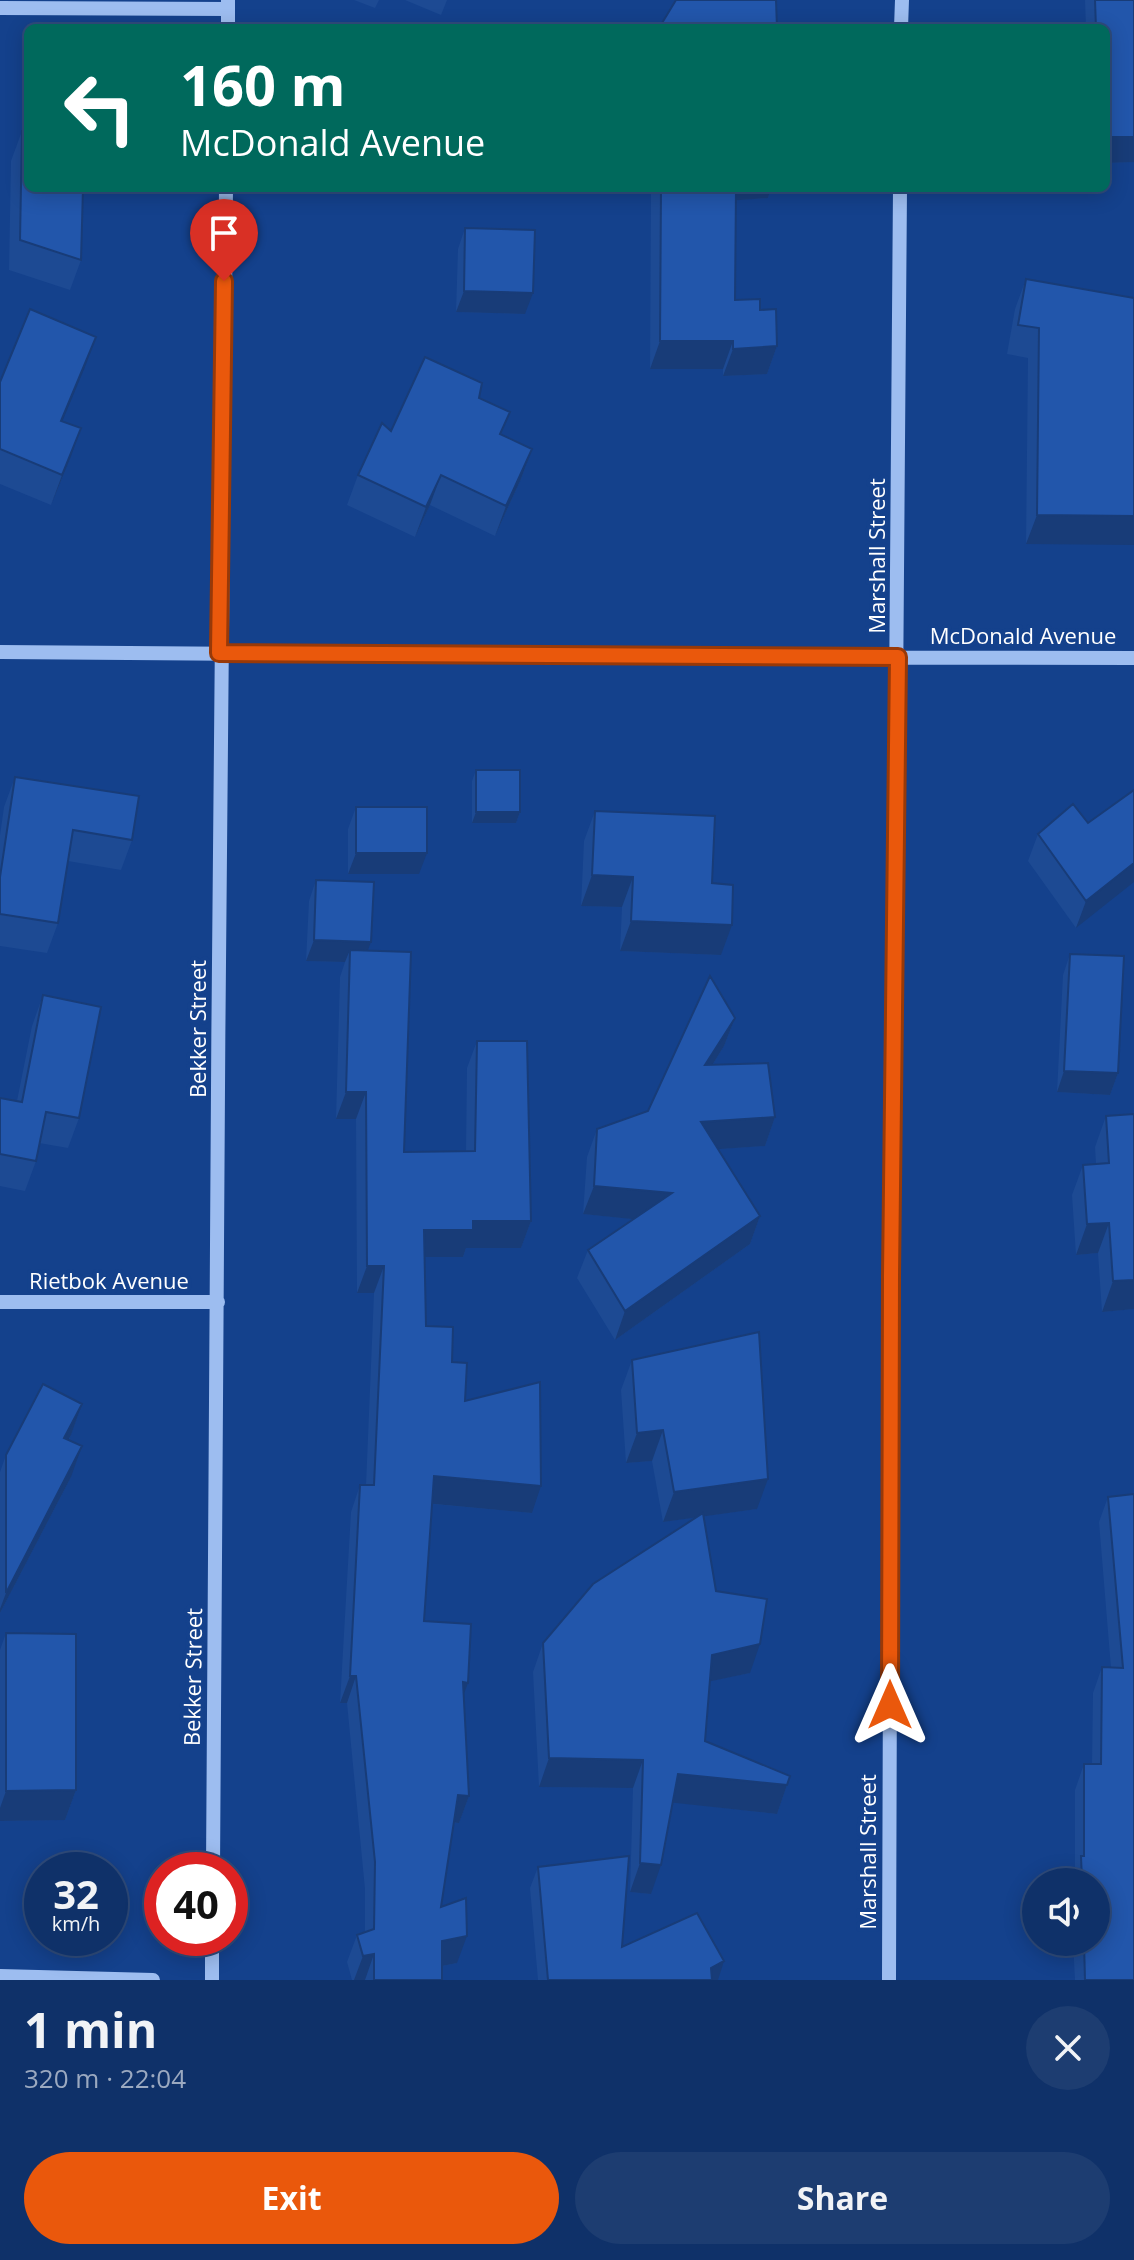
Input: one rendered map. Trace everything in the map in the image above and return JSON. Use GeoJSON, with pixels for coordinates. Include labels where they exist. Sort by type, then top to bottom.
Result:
{"type":"FeatureCollection","features":[{"type":"Feature","properties":{"kind":"street"},"geometry":{"type":"LineString","coordinates":[[901,24],[902,0]]}},
{"type":"Feature","properties":{"kind":"street"},"geometry":{"type":"LineString","coordinates":[[0,8],[228,4]]}},
{"type":"Feature","properties":{"kind":"street","name":"Bekker Street"},"geometry":{"type":"LineString","coordinates":[[213,1852],[219,653],[226,192]]}},
{"type":"Feature","properties":{"kind":"street","name":"Marshall Street"},"geometry":{"type":"LineString","coordinates":[[889,1980],[900,192]]}},
{"type":"Feature","properties":{"kind":"street","name":"McDonald Avenue"},"geometry":{"type":"LineString","coordinates":[[0,652],[1134,658]]}},
{"type":"Feature","properties":{"kind":"street","name":"Rietbok Avenue"},"geometry":{"type":"LineString","coordinates":[[0,1302],[218,1302]]}},
{"type":"Feature","properties":{"kind":"street"},"geometry":{"type":"LineString","coordinates":[[212,1956],[212,1980]]}},
{"type":"Feature","properties":{"kind":"street"},"geometry":{"type":"LineString","coordinates":[[0,1976],[153,1980]]}},
{"type":"Feature","properties":{"kind":"building"},"geometry":{"type":"Polygon","coordinates":[[[676,0],[776,0],[777,24],[661,24],[676,0]]]}},
{"type":"Feature","properties":{"kind":"building"},"geometry":{"type":"Polygon","coordinates":[[[1095,0],[1134,0],[1134,137],[1110,137],[1110,24],[1096,24],[1095,0]]]}},
{"type":"Feature","properties":{"kind":"building"},"geometry":{"type":"Polygon","coordinates":[[[24,131],[24,192],[83,192],[81,260],[20,240],[24,131]]]}},
{"type":"Feature","properties":{"kind":"building"},"geometry":{"type":"Polygon","coordinates":[[[661,192],[736,192],[735,300],[760,299],[760,310],[776,309],[777,346],[733,349],[733,341],[660,341],[661,192]]]}},
{"type":"Feature","properties":{"kind":"building"},"geometry":{"type":"Polygon","coordinates":[[[465,228],[535,230],[533,293],[464,291],[465,228]]]}},
{"type":"Feature","properties":{"kind":"building"},"geometry":{"type":"Polygon","coordinates":[[[1026,279],[1134,298],[1134,516],[1037,515],[1039,328],[1018,325],[1026,279]]]}},
{"type":"Feature","properties":{"kind":"building"},"geometry":{"type":"Polygon","coordinates":[[[30,309],[96,337],[61,421],[81,428],[62,475],[0,449],[0,382],[30,309]]]}},
{"type":"Feature","properties":{"kind":"building"},"geometry":{"type":"Polygon","coordinates":[[[425,357],[482,383],[479,398],[510,412],[500,434],[532,449],[506,506],[441,475],[426,507],[358,475],[382,423],[391,431],[425,357]]]}},
{"type":"Feature","properties":{"kind":"building"},"geometry":{"type":"Polygon","coordinates":[[[476,770],[520,770],[520,812],[476,812],[476,770]]]}},
{"type":"Feature","properties":{"kind":"building"},"geometry":{"type":"Polygon","coordinates":[[[15,777],[139,796],[132,840],[73,830],[58,923],[0,914],[0,877],[15,777]]]}},
{"type":"Feature","properties":{"kind":"building"},"geometry":{"type":"Polygon","coordinates":[[[1134,790],[1134,863],[1086,901],[1038,834],[1073,804],[1088,823],[1134,790]]]}},
{"type":"Feature","properties":{"kind":"building"},"geometry":{"type":"Polygon","coordinates":[[[356,807],[427,807],[427,853],[356,853],[356,807]]]}},
{"type":"Feature","properties":{"kind":"building"},"geometry":{"type":"Polygon","coordinates":[[[595,811],[715,816],[712,883],[733,885],[732,925],[631,921],[633,877],[592,875],[595,811]]]}},
{"type":"Feature","properties":{"kind":"building"},"geometry":{"type":"Polygon","coordinates":[[[316,880],[374,882],[371,942],[314,940],[316,880]]]}},
{"type":"Feature","properties":{"kind":"building"},"geometry":{"type":"Polygon","coordinates":[[[350,950],[411,952],[404,1152],[475,1151],[477,1041],[527,1041],[531,1221],[473,1221],[473,1230],[424,1230],[426,1326],[453,1327],[452,1362],[467,1363],[465,1401],[540,1382],[541,1486],[434,1476],[424,1621],[471,1624],[468,1683],[463,1682],[469,1796],[458,1795],[441,1907],[466,1898],[467,1936],[442,1941],[442,1980],[374,1980],[374,1954],[363,1956],[357,1935],[374,1929],[375,1862],[356,1676],[350,1676],[360,1485],[374,1485],[384,1266],[367,1266],[366,1092],[346,1092],[350,950]]]}},
{"type":"Feature","properties":{"kind":"building"},"geometry":{"type":"Polygon","coordinates":[[[1070,954],[1124,956],[1118,1073],[1064,1071],[1070,954]]]}},
{"type":"Feature","properties":{"kind":"building"},"geometry":{"type":"Polygon","coordinates":[[[710,976],[735,1018],[705,1065],[768,1063],[775,1117],[701,1122],[760,1216],[625,1311],[588,1250],[672,1193],[594,1186],[597,1129],[648,1111],[710,976]]]}},
{"type":"Feature","properties":{"kind":"building"},"geometry":{"type":"Polygon","coordinates":[[[43,995],[101,1007],[79,1118],[46,1112],[36,1161],[0,1154],[0,1098],[22,1102],[43,995]]]}},
{"type":"Feature","properties":{"kind":"building"},"geometry":{"type":"Polygon","coordinates":[[[1134,1114],[1134,1280],[1113,1281],[1109,1223],[1087,1224],[1083,1165],[1109,1163],[1106,1116],[1134,1114]]]}},
{"type":"Feature","properties":{"kind":"building"},"geometry":{"type":"Polygon","coordinates":[[[759,1332],[768,1479],[674,1492],[663,1430],[637,1433],[632,1360],[759,1332]]]}},
{"type":"Feature","properties":{"kind":"building"},"geometry":{"type":"Polygon","coordinates":[[[43,1384],[82,1404],[64,1438],[82,1446],[6,1593],[6,1455],[43,1384]]]}},
{"type":"Feature","properties":{"kind":"building"},"geometry":{"type":"Polygon","coordinates":[[[1134,1494],[1134,1980],[1085,1980],[1084,1956],[1110,1956],[1110,1868],[1081,1868],[1081,1856],[1084,1856],[1084,1764],[1101,1764],[1102,1667],[1123,1668],[1108,1497],[1134,1494]]]}},
{"type":"Feature","properties":{"kind":"building"},"geometry":{"type":"Polygon","coordinates":[[[703,1513],[716,1591],[767,1599],[760,1644],[712,1655],[705,1741],[790,1776],[787,1785],[678,1774],[661,1865],[640,1863],[643,1760],[549,1758],[543,1643],[593,1584],[703,1513]]]}},
{"type":"Feature","properties":{"kind":"building"},"geometry":{"type":"Polygon","coordinates":[[[6,1633],[76,1634],[76,1790],[6,1791],[6,1633]]]}},
{"type":"Feature","properties":{"kind":"building"},"geometry":{"type":"Polygon","coordinates":[[[629,1856],[622,1947],[697,1913],[724,1961],[711,1968],[712,1980],[548,1980],[538,1867],[629,1856]]]}},
{"type":"Feature","properties":{"kind":"route"},"geometry":{"type":"LineString","coordinates":[[224,281],[219,653],[898,657],[890,1705]]}}]}
